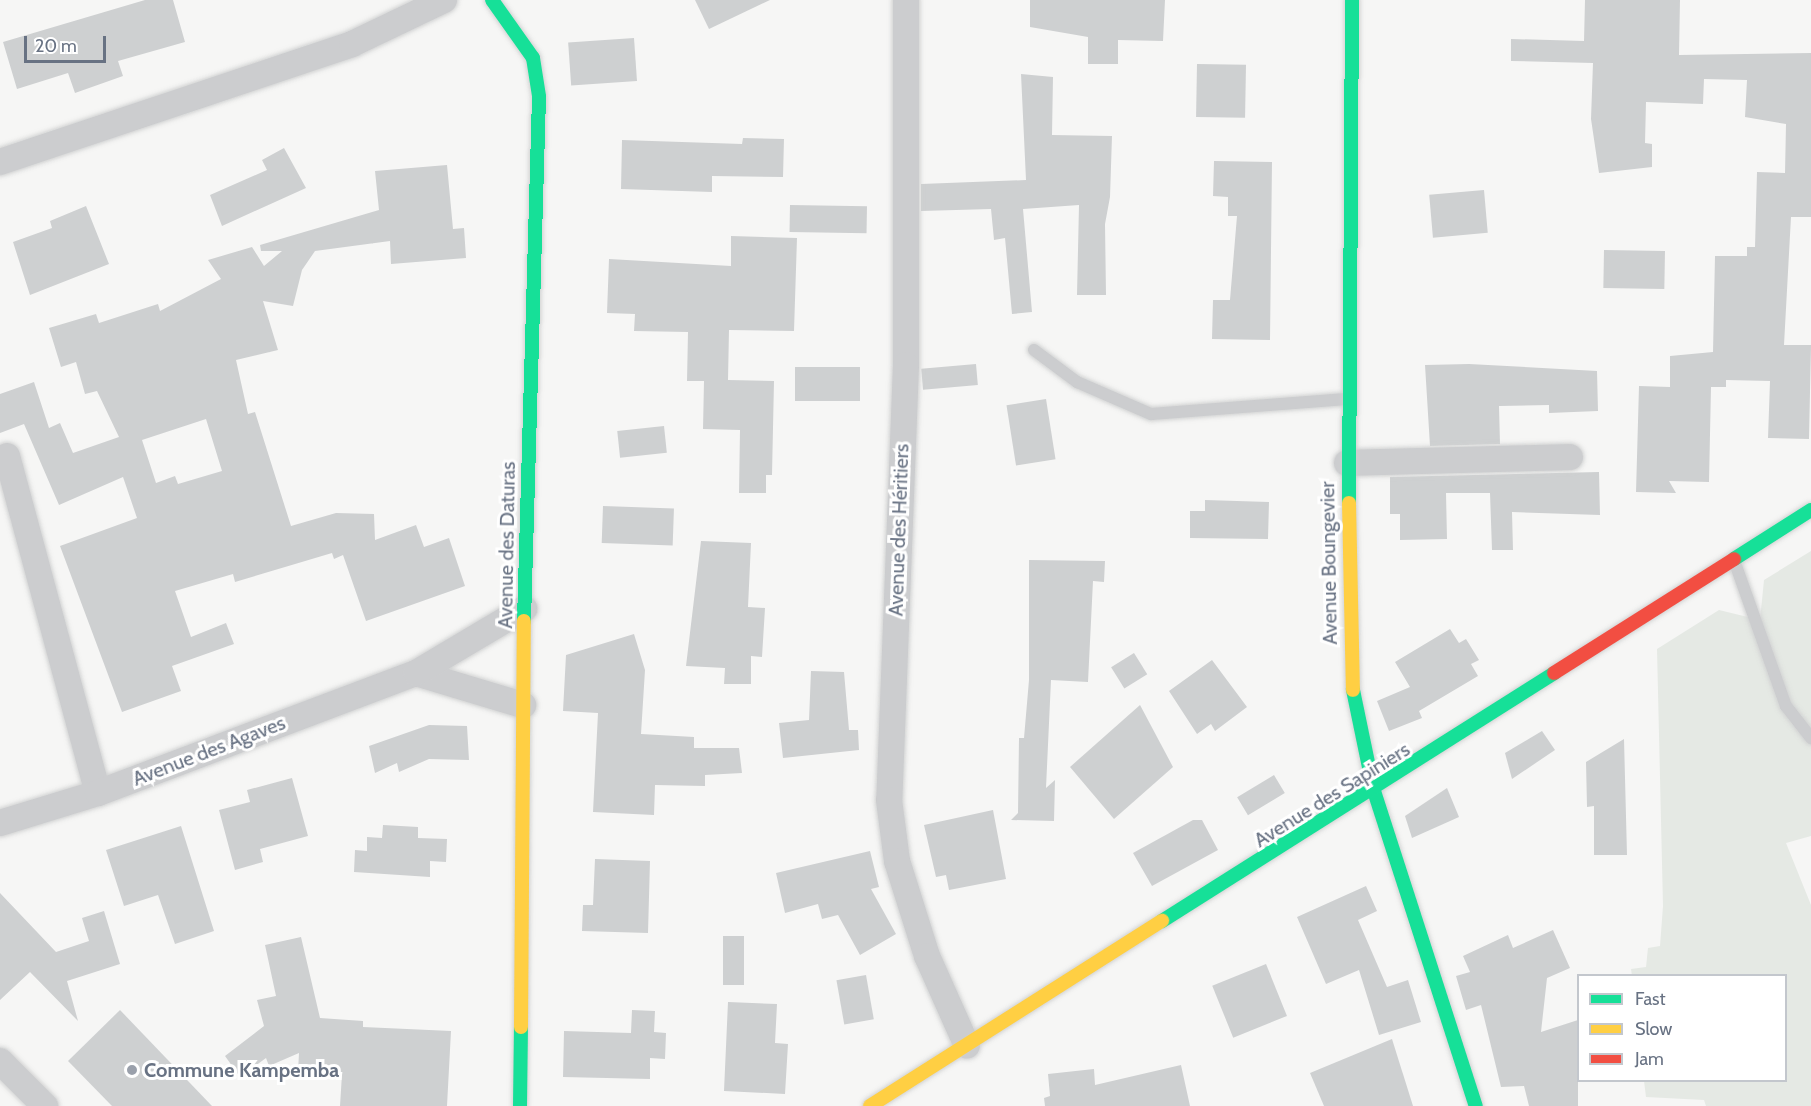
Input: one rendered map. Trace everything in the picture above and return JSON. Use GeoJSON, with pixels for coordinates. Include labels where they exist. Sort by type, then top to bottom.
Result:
{"type":"FeatureCollection","features":[{"type":"Feature","properties":{"kind":"street"},"geometry":{"type":"LineString","coordinates":[[0,162],[352,44],[444,0]]}},
{"type":"Feature","properties":{"kind":"street","name":"Avenue des Daturas"},"geometry":{"type":"LineString","coordinates":[[492,0],[533,58],[539,97],[524,609],[520,1106]]}},
{"type":"Feature","properties":{"kind":"street","name":"Avenue des Héritiers"},"geometry":{"type":"LineString","coordinates":[[906,0],[906,364],[889,800],[900,872],[927,956],[967,1046]]}},
{"type":"Feature","properties":{"kind":"street","name":"Avenue Boungevier"},"geometry":{"type":"LineString","coordinates":[[1352,0],[1347,399],[1349,671],[1374,791],[1476,1106]]}},
{"type":"Feature","properties":{"kind":"street"},"geometry":{"type":"LineString","coordinates":[[7,456],[98,793]]}},
{"type":"Feature","properties":{"kind":"street"},"geometry":{"type":"LineString","coordinates":[[1347,463],[1570,457]]}},
{"type":"Feature","properties":{"kind":"street","name":"Avenue des Sapiniers"},"geometry":{"type":"LineString","coordinates":[[879,1103],[1735,563],[1811,510]]}},
{"type":"Feature","properties":{"kind":"street","name":"Avenue des Agaves"},"geometry":{"type":"LineString","coordinates":[[0,823],[98,793],[416,673],[524,609]]}},
{"type":"Feature","properties":{"kind":"street"},"geometry":{"type":"LineString","coordinates":[[416,673],[523,705]]}},
{"type":"Feature","properties":{"kind":"street"},"geometry":{"type":"LineString","coordinates":[[0,1061],[45,1106]]}},
{"type":"Feature","properties":{"kind":"lane"},"geometry":{"type":"LineString","coordinates":[[1034,350],[1077,382],[1151,414],[1347,399]]}},
{"type":"Feature","properties":{"kind":"lane"},"geometry":{"type":"LineString","coordinates":[[1735,563],[1760,620],[1786,706],[1811,738]]}},
{"type":"Feature","properties":{"kind":"shaded area"},"geometry":{"type":"Polygon","coordinates":[[[1811,551],[1811,836],[1786,843],[1811,905],[1811,1106],[1706,1106],[1704,1100],[1646,1097],[1644,1082],[1787,1082],[1787,974],[1632,974],[1631,969],[1646,967],[1648,948],[1660,946],[1663,906],[1657,649],[1719,610],[1760,620],[1764,580],[1811,551]]]}},
{"type":"Feature","properties":{"kind":"building"},"geometry":{"type":"Polygon","coordinates":[[[145,0],[173,0],[185,42],[118,61],[123,76],[75,93],[68,73],[17,89],[3,42],[145,0]]]}},
{"type":"Feature","properties":{"kind":"building"},"geometry":{"type":"Polygon","coordinates":[[[695,0],[770,0],[709,29],[695,0]]]}},
{"type":"Feature","properties":{"kind":"building"},"geometry":{"type":"Polygon","coordinates":[[[1030,0],[1165,0],[1163,41],[1118,40],[1118,64],[1088,64],[1088,37],[1030,27],[1030,0]]]}},
{"type":"Feature","properties":{"kind":"building"},"geometry":{"type":"Polygon","coordinates":[[[1585,0],[1680,0],[1679,55],[1811,53],[1811,217],[1791,217],[1784,345],[1811,345],[1809,439],[1768,438],[1770,381],[1726,380],[1726,387],[1711,387],[1709,482],[1669,481],[1676,493],[1636,492],[1639,386],[1670,387],[1670,356],[1713,352],[1715,256],[1747,256],[1747,247],[1755,247],[1757,172],[1785,173],[1786,124],[1745,117],[1747,80],[1704,79],[1703,104],[1646,102],[1645,143],[1652,144],[1652,167],[1599,173],[1591,119],[1593,63],[1511,61],[1511,39],[1584,41],[1585,0]]]}},
{"type":"Feature","properties":{"kind":"building"},"geometry":{"type":"Polygon","coordinates":[[[634,38],[637,81],[571,85],[568,43],[634,38]]]}},
{"type":"Feature","properties":{"kind":"building"},"geometry":{"type":"Polygon","coordinates":[[[1197,64],[1246,65],[1245,118],[1196,117],[1197,64]]]}},
{"type":"Feature","properties":{"kind":"building"},"geometry":{"type":"Polygon","coordinates":[[[1021,74],[1053,77],[1052,135],[1112,136],[1110,197],[1105,224],[1106,295],[1077,295],[1079,205],[1023,209],[1032,312],[1012,314],[1005,238],[994,240],[991,209],[921,211],[921,184],[1026,180],[1021,74]]]}},
{"type":"Feature","properties":{"kind":"building"},"geometry":{"type":"Polygon","coordinates":[[[743,138],[784,139],[783,177],[712,176],[712,192],[621,189],[622,140],[742,144],[743,138]]]}},
{"type":"Feature","properties":{"kind":"building"},"geometry":{"type":"Polygon","coordinates":[[[284,148],[306,188],[222,226],[210,195],[267,170],[262,160],[284,148]]]}},
{"type":"Feature","properties":{"kind":"building"},"geometry":{"type":"Polygon","coordinates":[[[1214,161],[1272,162],[1270,340],[1212,339],[1213,300],[1230,300],[1237,216],[1228,216],[1228,197],[1213,196],[1214,161]]]}},
{"type":"Feature","properties":{"kind":"building"},"geometry":{"type":"Polygon","coordinates":[[[447,165],[453,229],[464,228],[466,258],[391,264],[390,241],[315,251],[302,270],[293,306],[263,301],[278,350],[236,360],[248,414],[255,412],[291,526],[336,513],[374,514],[375,540],[416,525],[424,547],[449,538],[465,586],[366,621],[343,555],[334,559],[332,553],[235,582],[233,574],[175,591],[191,637],[226,623],[234,644],[172,666],[181,691],[122,712],[60,546],[137,518],[123,477],[59,505],[24,424],[0,433],[0,394],[34,382],[49,428],[60,423],[73,453],[119,437],[97,391],[85,394],[76,362],[61,367],[49,328],[96,314],[99,323],[158,304],[160,311],[221,279],[208,260],[252,247],[264,266],[282,251],[261,251],[260,245],[379,210],[375,171],[447,165]],[[206,419],[142,440],[156,483],[175,476],[178,484],[222,471],[206,419]]]}},
{"type":"Feature","properties":{"kind":"building"},"geometry":{"type":"Polygon","coordinates":[[[1484,190],[1488,233],[1433,238],[1429,195],[1484,190]]]}},
{"type":"Feature","properties":{"kind":"building"},"geometry":{"type":"Polygon","coordinates":[[[790,205],[867,206],[867,233],[790,232],[790,205]]]}},
{"type":"Feature","properties":{"kind":"building"},"geometry":{"type":"Polygon","coordinates":[[[86,206],[109,264],[30,295],[13,242],[52,228],[50,221],[86,206]]]}},
{"type":"Feature","properties":{"kind":"building"},"geometry":{"type":"Polygon","coordinates":[[[731,236],[797,238],[794,331],[729,330],[728,380],[774,381],[772,475],[766,475],[766,493],[739,493],[740,430],[703,429],[704,381],[687,381],[688,332],[634,331],[635,314],[607,313],[609,259],[731,266],[731,236]]]}},
{"type":"Feature","properties":{"kind":"building"},"geometry":{"type":"Polygon","coordinates":[[[1604,250],[1665,251],[1664,289],[1603,288],[1604,250]]]}},
{"type":"Feature","properties":{"kind":"building"},"geometry":{"type":"Polygon","coordinates":[[[976,364],[978,385],[923,390],[921,369],[976,364]]]}},
{"type":"Feature","properties":{"kind":"building"},"geometry":{"type":"Polygon","coordinates":[[[1469,364],[1597,371],[1598,411],[1549,413],[1549,405],[1499,406],[1500,444],[1430,446],[1425,365],[1469,364]]]}},
{"type":"Feature","properties":{"kind":"building"},"geometry":{"type":"Polygon","coordinates":[[[795,367],[860,367],[860,401],[795,401],[795,367]]]}},
{"type":"Feature","properties":{"kind":"building"},"geometry":{"type":"Polygon","coordinates":[[[1046,399],[1056,459],[1016,466],[1006,405],[1046,399]]]}},
{"type":"Feature","properties":{"kind":"building"},"geometry":{"type":"Polygon","coordinates":[[[664,426],[667,453],[620,458],[617,431],[664,426]]]}},
{"type":"Feature","properties":{"kind":"building"},"geometry":{"type":"Polygon","coordinates":[[[1599,472],[1600,515],[1512,512],[1513,550],[1492,550],[1490,493],[1446,493],[1447,539],[1400,540],[1400,514],[1390,514],[1390,477],[1599,472]]]}},
{"type":"Feature","properties":{"kind":"building"},"geometry":{"type":"Polygon","coordinates":[[[1205,500],[1269,502],[1268,539],[1190,538],[1190,511],[1205,511],[1205,500]]]}},
{"type":"Feature","properties":{"kind":"building"},"geometry":{"type":"Polygon","coordinates":[[[603,506],[674,508],[673,545],[602,543],[603,506]]]}},
{"type":"Feature","properties":{"kind":"building"},"geometry":{"type":"Polygon","coordinates":[[[701,541],[751,543],[748,607],[765,608],[762,657],[751,656],[751,684],[724,684],[725,668],[686,666],[701,541]]]}},
{"type":"Feature","properties":{"kind":"building"},"geometry":{"type":"Polygon","coordinates":[[[1029,560],[1105,561],[1104,582],[1093,581],[1088,682],[1051,680],[1046,788],[1055,780],[1054,821],[1011,820],[1018,813],[1019,738],[1024,738],[1029,680],[1029,560]]]}},
{"type":"Feature","properties":{"kind":"building"},"geometry":{"type":"Polygon","coordinates":[[[1450,629],[1459,643],[1466,639],[1479,660],[1471,664],[1478,676],[1419,711],[1422,718],[1389,731],[1377,701],[1410,687],[1395,662],[1450,629]]]}},
{"type":"Feature","properties":{"kind":"building"},"geometry":{"type":"Polygon","coordinates":[[[634,634],[645,670],[641,734],[694,737],[694,748],[739,748],[742,773],[705,775],[705,786],[655,785],[654,815],[593,812],[598,713],[563,711],[566,655],[634,634]]]}},
{"type":"Feature","properties":{"kind":"building"},"geometry":{"type":"Polygon","coordinates":[[[1134,653],[1147,674],[1124,689],[1111,667],[1134,653]]]}},
{"type":"Feature","properties":{"kind":"building"},"geometry":{"type":"Polygon","coordinates":[[[1212,660],[1247,707],[1215,731],[1211,724],[1197,734],[1169,691],[1212,660]]]}},
{"type":"Feature","properties":{"kind":"building"},"geometry":{"type":"Polygon","coordinates":[[[811,671],[844,672],[849,730],[858,730],[859,750],[783,758],[779,723],[809,720],[811,671]]]}},
{"type":"Feature","properties":{"kind":"building"},"geometry":{"type":"Polygon","coordinates":[[[1140,705],[1173,767],[1114,819],[1070,767],[1140,705]]]}},
{"type":"Feature","properties":{"kind":"building"},"geometry":{"type":"Polygon","coordinates":[[[429,725],[467,726],[469,760],[429,759],[399,772],[397,763],[375,773],[369,746],[429,725]]]}},
{"type":"Feature","properties":{"kind":"building"},"geometry":{"type":"Polygon","coordinates":[[[1542,731],[1555,750],[1512,779],[1505,753],[1542,731]]]}},
{"type":"Feature","properties":{"kind":"building"},"geometry":{"type":"Polygon","coordinates":[[[1624,739],[1627,855],[1594,855],[1594,806],[1587,807],[1586,762],[1624,739]]]}},
{"type":"Feature","properties":{"kind":"building"},"geometry":{"type":"Polygon","coordinates":[[[1274,775],[1285,793],[1248,815],[1237,797],[1274,775]]]}},
{"type":"Feature","properties":{"kind":"building"},"geometry":{"type":"Polygon","coordinates":[[[292,778],[308,836],[260,849],[263,862],[235,870],[219,810],[250,802],[247,790],[292,778]]]}},
{"type":"Feature","properties":{"kind":"building"},"geometry":{"type":"Polygon","coordinates":[[[1447,788],[1459,817],[1412,838],[1405,816],[1447,788]]]}},
{"type":"Feature","properties":{"kind":"building"},"geometry":{"type":"Polygon","coordinates":[[[993,810],[1006,879],[949,890],[946,875],[936,877],[924,825],[993,810]]]}},
{"type":"Feature","properties":{"kind":"building"},"geometry":{"type":"Polygon","coordinates":[[[1193,820],[1202,820],[1218,850],[1152,886],[1133,853],[1193,820]]]}},
{"type":"Feature","properties":{"kind":"building"},"geometry":{"type":"Polygon","coordinates":[[[383,825],[418,827],[418,838],[447,839],[446,862],[430,861],[430,877],[354,872],[355,850],[367,851],[367,837],[382,838],[383,825]]]}},
{"type":"Feature","properties":{"kind":"building"},"geometry":{"type":"Polygon","coordinates":[[[181,826],[214,931],[175,944],[158,895],[124,906],[106,850],[181,826]]]}},
{"type":"Feature","properties":{"kind":"building"},"geometry":{"type":"Polygon","coordinates":[[[870,851],[879,887],[871,889],[896,934],[860,955],[838,915],[822,919],[818,904],[785,913],[776,873],[870,851]]]}},
{"type":"Feature","properties":{"kind":"building"},"geometry":{"type":"Polygon","coordinates":[[[595,859],[650,861],[648,933],[582,931],[583,905],[593,905],[595,859]]]}},
{"type":"Feature","properties":{"kind":"building"},"geometry":{"type":"Polygon","coordinates":[[[1366,886],[1377,911],[1358,920],[1387,987],[1408,980],[1421,1022],[1379,1035],[1359,970],[1326,984],[1297,917],[1366,886]]]}},
{"type":"Feature","properties":{"kind":"building"},"geometry":{"type":"Polygon","coordinates":[[[0,893],[56,952],[89,941],[82,918],[104,911],[120,964],[67,981],[78,1021],[30,972],[0,1000],[0,893]]]}},
{"type":"Feature","properties":{"kind":"building"},"geometry":{"type":"Polygon","coordinates":[[[1553,930],[1570,968],[1547,978],[1541,1032],[1577,1020],[1578,1106],[1529,1106],[1524,1086],[1501,1087],[1481,1005],[1466,1010],[1456,976],[1470,972],[1463,956],[1508,935],[1513,948],[1553,930]]]}},
{"type":"Feature","properties":{"kind":"building"},"geometry":{"type":"Polygon","coordinates":[[[723,936],[744,936],[744,985],[723,985],[723,936]]]}},
{"type":"Feature","properties":{"kind":"building"},"geometry":{"type":"Polygon","coordinates":[[[301,937],[320,1018],[363,1021],[363,1027],[451,1031],[447,1106],[340,1106],[342,1074],[298,1072],[299,1053],[269,1066],[266,1058],[240,1077],[225,1056],[264,1026],[257,1000],[276,996],[265,945],[301,937]]]}},
{"type":"Feature","properties":{"kind":"building"},"geometry":{"type":"Polygon","coordinates":[[[1266,964],[1287,1016],[1233,1038],[1212,986],[1266,964]]]}},
{"type":"Feature","properties":{"kind":"building"},"geometry":{"type":"Polygon","coordinates":[[[866,975],[874,1019],[844,1025],[836,980],[866,975]]]}},
{"type":"Feature","properties":{"kind":"building"},"geometry":{"type":"Polygon","coordinates":[[[728,1002],[777,1004],[775,1043],[788,1044],[785,1094],[724,1091],[728,1002]]]}},
{"type":"Feature","properties":{"kind":"building"},"geometry":{"type":"Polygon","coordinates":[[[120,1010],[212,1106],[112,1106],[68,1061],[120,1010]]]}},
{"type":"Feature","properties":{"kind":"building"},"geometry":{"type":"Polygon","coordinates":[[[632,1010],[655,1011],[654,1032],[666,1033],[665,1059],[650,1058],[650,1079],[563,1077],[564,1031],[631,1033],[632,1010]]]}},
{"type":"Feature","properties":{"kind":"building"},"geometry":{"type":"Polygon","coordinates":[[[1392,1039],[1413,1106],[1324,1106],[1310,1073],[1392,1039]]]}},
{"type":"Feature","properties":{"kind":"building"},"geometry":{"type":"Polygon","coordinates":[[[1181,1065],[1190,1106],[1045,1106],[1044,1098],[1050,1096],[1048,1074],[1094,1069],[1095,1085],[1181,1065]]]}},
{"type":"Feature","properties":{"kind":"traffic: fast"},"geometry":{"type":"LineString","coordinates":[[492,0],[533,58],[539,97],[524,621]]}},
{"type":"Feature","properties":{"kind":"traffic: fast"},"geometry":{"type":"LineString","coordinates":[[1349,503],[1352,0]]}},
{"type":"Feature","properties":{"kind":"traffic: fast"},"geometry":{"type":"LineString","coordinates":[[1734,559],[1811,510]]}},
{"type":"Feature","properties":{"kind":"traffic: fast"},"geometry":{"type":"LineString","coordinates":[[1162,921],[1554,673]]}},
{"type":"Feature","properties":{"kind":"traffic: fast"},"geometry":{"type":"LineString","coordinates":[[1353,690],[1374,791],[1476,1106]]}},
{"type":"Feature","properties":{"kind":"traffic: fast"},"geometry":{"type":"LineString","coordinates":[[520,1106],[521,1027]]}},
{"type":"Feature","properties":{"kind":"traffic: slow"},"geometry":{"type":"LineString","coordinates":[[1349,503],[1353,690]]}},
{"type":"Feature","properties":{"kind":"traffic: slow"},"geometry":{"type":"LineString","coordinates":[[521,1027],[524,621]]}},
{"type":"Feature","properties":{"kind":"traffic: slow"},"geometry":{"type":"LineString","coordinates":[[870,1106],[1162,921]]}},
{"type":"Feature","properties":{"kind":"traffic: jam"},"geometry":{"type":"LineString","coordinates":[[1554,673],[1734,559]]}},
{"type":"Feature","properties":{"kind":"place","name":"Commune Kampemba"},"geometry":{"type":"Point","coordinates":[132,1070]}}]}
